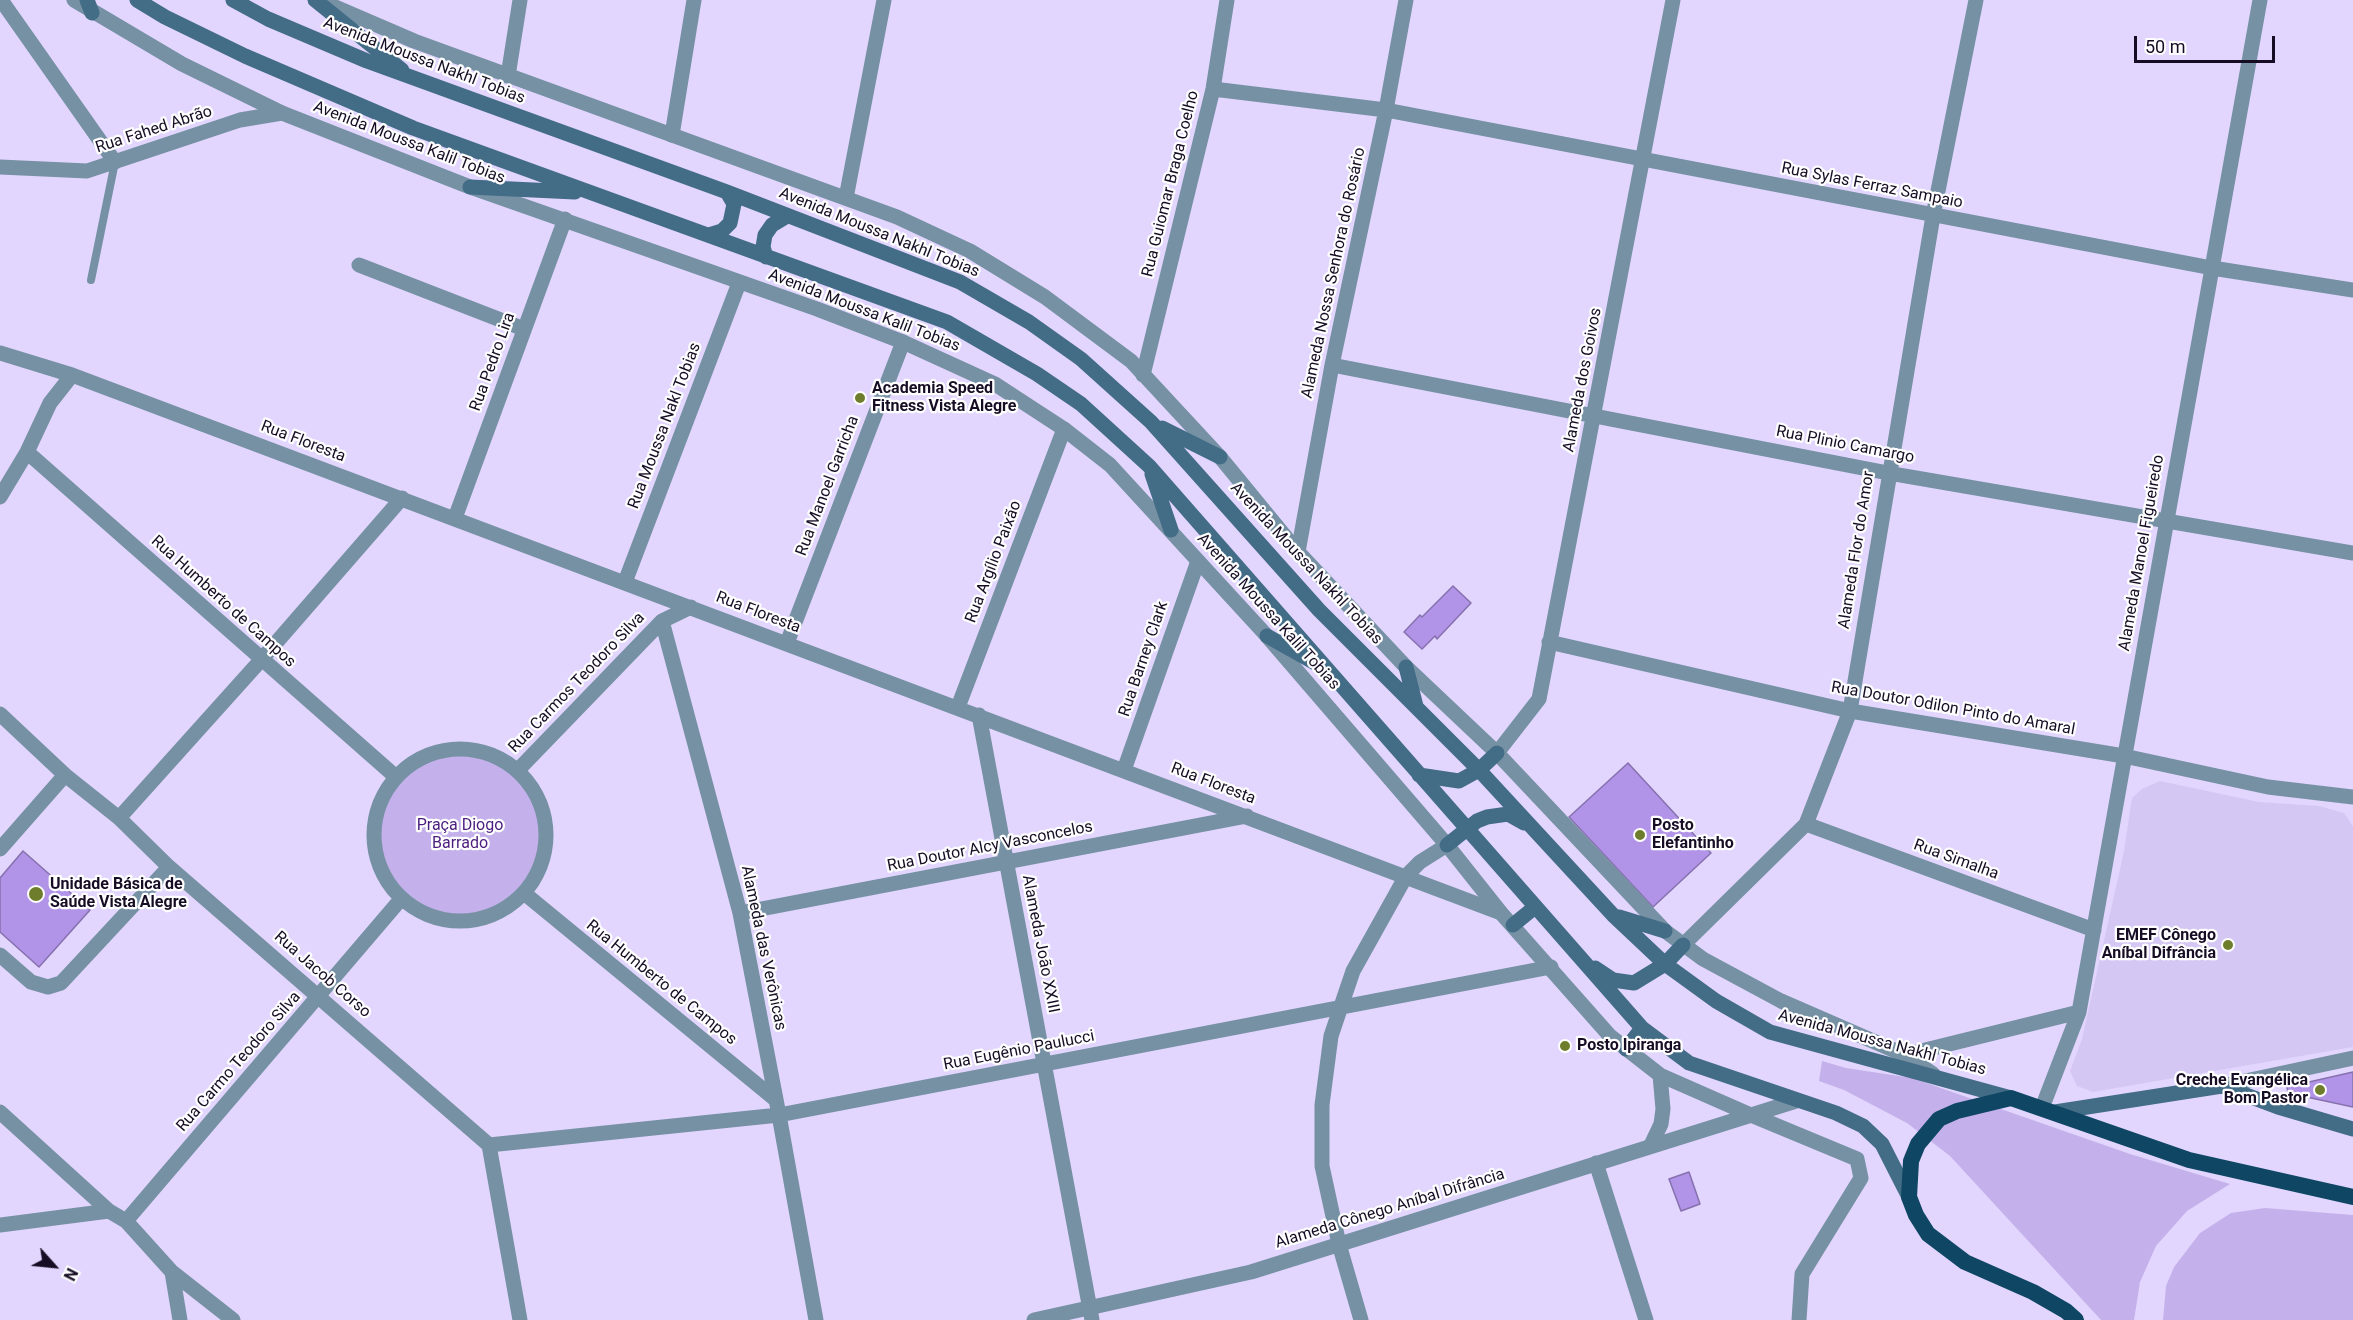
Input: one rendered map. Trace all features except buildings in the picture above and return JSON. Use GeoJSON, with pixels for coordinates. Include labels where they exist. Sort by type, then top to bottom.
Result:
{"type":"FeatureCollection","features":[{"type":"Feature","properties":{"kind":"highway","name":"Avenida Moussa Nakhl Tobias"},"geometry":{"type":"LineString","coordinates":[[2011,1098],[2189,1160],[2350,1197]]}},
{"type":"Feature","properties":{"kind":"highway"},"geometry":{"type":"LineString","coordinates":[[2011,1098],[1939,1119],[1918,1144],[1911,1161],[1909,1197],[1916,1215],[1928,1233],[1944,1248],[1965,1262],[2033,1292],[2066,1311],[2076,1320]]}},
{"type":"Feature","properties":{"kind":"main road"},"geometry":{"type":"LineString","coordinates":[[137,0],[165,17],[245,56],[413,128],[947,322],[1020,362],[1081,404],[1149,466],[1642,1028],[1689,1063],[1836,1113],[1863,1126],[1882,1144],[1909,1197]]}},
{"type":"Feature","properties":{"kind":"main road","name":"Avenida Moussa Nakhl Tobias"},"geometry":{"type":"LineString","coordinates":[[233,0],[268,19],[414,79],[727,192],[960,282],[1029,322],[1072,353],[1152,422],[1319,610],[1539,832],[1613,915],[1665,964],[1716,1001],[1770,1032],[1835,1052],[1933,1074],[2011,1098]]}},
{"type":"Feature","properties":{"kind":"main road"},"geometry":{"type":"LineString","coordinates":[[317,0],[414,79]]}},
{"type":"Feature","properties":{"kind":"main road"},"geometry":{"type":"LineString","coordinates":[[470,187],[588,193]]}},
{"type":"Feature","properties":{"kind":"main road"},"geometry":{"type":"LineString","coordinates":[[709,235],[722,231],[730,223],[734,204],[727,192]]}},
{"type":"Feature","properties":{"kind":"main road"},"geometry":{"type":"LineString","coordinates":[[766,257],[763,247],[765,235],[772,225],[788,216]]}},
{"type":"Feature","properties":{"kind":"main road"},"geometry":{"type":"LineString","coordinates":[[1152,422],[1220,457]]}},
{"type":"Feature","properties":{"kind":"main road"},"geometry":{"type":"LineString","coordinates":[[1149,466],[1171,530]]}},
{"type":"Feature","properties":{"kind":"main road"},"geometry":{"type":"LineString","coordinates":[[1268,636],[1328,669]]}},
{"type":"Feature","properties":{"kind":"main road"},"geometry":{"type":"LineString","coordinates":[[1406,667],[1416,706]]}},
{"type":"Feature","properties":{"kind":"main road"},"geometry":{"type":"LineString","coordinates":[[1419,775],[1459,781],[1479,770],[1497,753]]}},
{"type":"Feature","properties":{"kind":"main road"},"geometry":{"type":"LineString","coordinates":[[1448,845],[1486,817],[1508,814],[1539,832]]}},
{"type":"Feature","properties":{"kind":"main road"},"geometry":{"type":"LineString","coordinates":[[1513,925],[1535,907]]}},
{"type":"Feature","properties":{"kind":"main road"},"geometry":{"type":"LineString","coordinates":[[1613,915],[1665,931]]}},
{"type":"Feature","properties":{"kind":"main road"},"geometry":{"type":"LineString","coordinates":[[1582,961],[1613,980],[1634,983],[1665,964],[1683,945]]}},
{"type":"Feature","properties":{"kind":"main road"},"geometry":{"type":"LineString","coordinates":[[1626,1050],[1642,1028]]}},
{"type":"Feature","properties":{"kind":"main road"},"geometry":{"type":"LineString","coordinates":[[2048,1110],[2222,1086],[2278,1107],[2353,1129]]}},
{"type":"Feature","properties":{"kind":"street"},"geometry":{"type":"LineString","coordinates":[[1,0],[115,162]]}},
{"type":"Feature","properties":{"kind":"street","name":"Avenida Moussa Kalil Tobias"},"geometry":{"type":"LineString","coordinates":[[74,0],[90,7],[182,64],[282,113],[470,187],[817,309],[903,342],[995,384],[1065,429],[1110,465],[1268,636],[1448,845],[1501,913],[1610,1036],[1660,1076],[1857,1159],[1862,1178],[1802,1274],[1799,1320]]}},
{"type":"Feature","properties":{"kind":"street"},"geometry":{"type":"LineString","coordinates":[[317,0],[414,41],[897,217],[970,251],[1045,297],[1131,361],[1220,457],[1298,552],[1406,667],[1497,753],[1665,931],[1703,959],[1781,1001],[1905,1055],[1933,1074]]}},
{"type":"Feature","properties":{"kind":"street"},"geometry":{"type":"LineString","coordinates":[[508,75],[520,0]]}},
{"type":"Feature","properties":{"kind":"street"},"geometry":{"type":"LineString","coordinates":[[672,135],[694,0]]}},
{"type":"Feature","properties":{"kind":"street"},"geometry":{"type":"LineString","coordinates":[[846,198],[884,0]]}},
{"type":"Feature","properties":{"kind":"street","name":"Rua Guiomar Braga Coelho"},"geometry":{"type":"LineString","coordinates":[[1143,375],[1213,89],[1227,0]]}},
{"type":"Feature","properties":{"kind":"street","name":"Alameda Nossa Senhora do Rosário"},"geometry":{"type":"LineString","coordinates":[[1298,552],[1332,365],[1386,110],[1406,0]]}},
{"type":"Feature","properties":{"kind":"street","name":"Alameda dos Goivos"},"geometry":{"type":"LineString","coordinates":[[1497,753],[1539,699],[1596,414],[1673,0]]}},
{"type":"Feature","properties":{"kind":"street","name":"Alameda Flor do Amor"},"geometry":{"type":"LineString","coordinates":[[1683,945],[1806,824],[1850,711],[1888,472],[1933,216],[1976,0]]}},
{"type":"Feature","properties":{"kind":"street","name":"Alameda Manoel Figueiredo"},"geometry":{"type":"LineString","coordinates":[[2048,1110],[2079,1012],[2260,0]]}},
{"type":"Feature","properties":{"kind":"street","name":"Rua Sylas Ferraz Sampaio"},"geometry":{"type":"LineString","coordinates":[[1213,89],[1386,110],[2212,268],[2353,290]]}},
{"type":"Feature","properties":{"kind":"street","name":"Rua Fahed Abrão"},"geometry":{"type":"LineString","coordinates":[[0,167],[87,171],[240,120],[282,113]]}},
{"type":"Feature","properties":{"kind":"street","name":"Rua Pedro Lira"},"geometry":{"type":"LineString","coordinates":[[455,518],[565,219]]}},
{"type":"Feature","properties":{"kind":"street"},"geometry":{"type":"LineString","coordinates":[[359,266],[524,329]]}},
{"type":"Feature","properties":{"kind":"street","name":"Rua Moussa Nakl Tobias"},"geometry":{"type":"LineString","coordinates":[[625,582],[739,282]]}},
{"type":"Feature","properties":{"kind":"street","name":"Rua Manoel Garricha"},"geometry":{"type":"LineString","coordinates":[[787,644],[903,342]]}},
{"type":"Feature","properties":{"kind":"street","name":"Rua Floresta"},"geometry":{"type":"LineString","coordinates":[[0,353],[72,375],[402,498],[1501,913]]}},
{"type":"Feature","properties":{"kind":"street","name":"Rua Plinio Camargo"},"geometry":{"type":"LineString","coordinates":[[1332,365],[1888,472],[2353,553]]}},
{"type":"Feature","properties":{"kind":"street"},"geometry":{"type":"LineString","coordinates":[[0,497],[27,452],[50,404],[72,375]]}},
{"type":"Feature","properties":{"kind":"street","name":"Rua Argílio Paixão"},"geometry":{"type":"LineString","coordinates":[[958,707],[1065,429]]}},
{"type":"Feature","properties":{"kind":"street","name":"Rua Humberto de Campos"},"geometry":{"type":"LineString","coordinates":[[27,452],[396,777]]}},
{"type":"Feature","properties":{"kind":"street"},"geometry":{"type":"LineString","coordinates":[[119,818],[402,498]]}},
{"type":"Feature","properties":{"kind":"street","name":"Rua Barney Clark"},"geometry":{"type":"LineString","coordinates":[[1124,770],[1198,561]]}},
{"type":"Feature","properties":{"kind":"street"},"geometry":{"type":"LineString","coordinates":[[662,621],[691,607]]}},
{"type":"Feature","properties":{"kind":"street","name":"Rua Carmos Teodoro Silva"},"geometry":{"type":"LineString","coordinates":[[518,770],[662,621]]}},
{"type":"Feature","properties":{"kind":"street","name":"Alameda das Verônicas"},"geometry":{"type":"LineString","coordinates":[[662,621],[740,913],[816,1320]]}},
{"type":"Feature","properties":{"kind":"street","name":"Rua Doutor Odilon Pinto do Amaral"},"geometry":{"type":"LineString","coordinates":[[1549,642],[1850,711],[2124,756],[2268,787],[2353,797]]}},
{"type":"Feature","properties":{"kind":"street","name":"Rua Jacob Corso"},"geometry":{"type":"LineString","coordinates":[[0,714],[65,775],[119,818],[169,867],[489,1145]]}},
{"type":"Feature","properties":{"kind":"street","name":"Alameda João XXIII"},"geometry":{"type":"LineString","coordinates":[[980,715],[1091,1315]]}},
{"type":"Feature","properties":{"kind":"street"},"geometry":{"type":"LineString","coordinates":[[469,748],[495,756],[518,770],[538,800],[544,817],[546,844],[538,870],[524,893],[502,910],[477,920],[450,921],[424,914],[401,899],[384,878],[375,843],[374,825],[381,799],[396,777],[417,760],[442,750],[469,748]]}},
{"type":"Feature","properties":{"kind":"street"},"geometry":{"type":"LineString","coordinates":[[0,849],[65,775]]}},
{"type":"Feature","properties":{"kind":"street","name":"Rua Doutor Alcy Vasconcelos"},"geometry":{"type":"LineString","coordinates":[[740,913],[1248,816]]}},
{"type":"Feature","properties":{"kind":"street","name":"Rua Simalha"},"geometry":{"type":"LineString","coordinates":[[1806,824],[2094,930]]}},
{"type":"Feature","properties":{"kind":"street"},"geometry":{"type":"LineString","coordinates":[[1361,1320],[1339,1244],[1322,1166],[1322,1104],[1331,1035],[1353,971],[1406,876],[1420,862],[1448,845]]}},
{"type":"Feature","properties":{"kind":"street"},"geometry":{"type":"LineString","coordinates":[[0,955],[31,982],[48,987],[61,983],[169,867]]}},
{"type":"Feature","properties":{"kind":"street","name":"Rua Humberto de Campos"},"geometry":{"type":"LineString","coordinates":[[524,893],[778,1107]]}},
{"type":"Feature","properties":{"kind":"street","name":"Rua Carmo Teodoro Silva"},"geometry":{"type":"LineString","coordinates":[[126,1221],[401,899]]}},
{"type":"Feature","properties":{"kind":"street","name":"Rua Eugênio Paulucci"},"geometry":{"type":"LineString","coordinates":[[489,1145],[778,1107],[1044,1065],[1551,967]]}},
{"type":"Feature","properties":{"kind":"street"},"geometry":{"type":"LineString","coordinates":[[1905,1055],[2079,1012]]}},
{"type":"Feature","properties":{"kind":"street"},"geometry":{"type":"LineString","coordinates":[[2222,1086],[2353,1058]]}},
{"type":"Feature","properties":{"kind":"street"},"geometry":{"type":"LineString","coordinates":[[1651,1146],[1661,1124],[1663,1109],[1660,1076]]}},
{"type":"Feature","properties":{"kind":"street","name":"Alameda Cônego Aníbal Difrância"},"geometry":{"type":"LineString","coordinates":[[1034,1320],[1091,1315],[1251,1272],[1796,1101]]}},
{"type":"Feature","properties":{"kind":"street"},"geometry":{"type":"LineString","coordinates":[[0,1112],[109,1211],[126,1221],[172,1272],[232,1320]]}},
{"type":"Feature","properties":{"kind":"street"},"geometry":{"type":"LineString","coordinates":[[489,1145],[520,1320]]}},
{"type":"Feature","properties":{"kind":"street"},"geometry":{"type":"LineString","coordinates":[[1596,1163],[1646,1320]]}},
{"type":"Feature","properties":{"kind":"street"},"geometry":{"type":"LineString","coordinates":[[0,1225],[109,1211]]}},
{"type":"Feature","properties":{"kind":"street"},"geometry":{"type":"LineString","coordinates":[[172,1272],[180,1320]]}},
{"type":"Feature","properties":{"kind":"lane"},"geometry":{"type":"LineString","coordinates":[[91,280],[115,162]]}},
{"type":"Feature","properties":{"kind":"shaded area","name":"EMEF Cônego Aníbal Difrância"},"geometry":{"type":"Polygon","coordinates":[[[2160,781],[2259,802],[2319,806],[2344,813],[2353,826],[2353,1047],[2093,1092],[2077,1086],[2070,1071],[2082,1039],[2124,851],[2132,798],[2142,789],[2160,781]]]}},
{"type":"Feature","properties":{"kind":"green space","name":"Praça Diogo Barrado"},"geometry":{"type":"Polygon","coordinates":[[[460,753],[476,754],[491,759],[518,777],[536,804],[541,819],[541,851],[536,866],[518,893],[491,911],[476,916],[460,917],[444,916],[429,911],[402,893],[384,866],[379,851],[378,835],[379,819],[384,804],[402,777],[429,759],[444,754],[460,753]]]}},
{"type":"Feature","properties":{"kind":"green space"},"geometry":{"type":"Polygon","coordinates":[[[1822,1061],[1846,1068],[1912,1078],[2130,1154],[2230,1184],[2187,1211],[2156,1246],[2140,1282],[2134,1320],[2101,1320],[1950,1156],[1907,1123],[1844,1090],[1819,1081],[1822,1061]]]}},
{"type":"Feature","properties":{"kind":"green space"},"geometry":{"type":"Polygon","coordinates":[[[2265,1208],[2353,1215],[2353,1320],[2163,1320],[2166,1286],[2174,1267],[2200,1233],[2231,1213],[2265,1208]]]}},
{"type":"Feature","properties":{"kind":"place","name":"Academia Speed Fitness Vista Alegre"},"geometry":{"type":"Point","coordinates":[860,398]}},
{"type":"Feature","properties":{"kind":"place","name":"Posto Elefantinho"},"geometry":{"type":"Point","coordinates":[1640,835]}},
{"type":"Feature","properties":{"kind":"place","name":"Unidade Básica de Saúde Vista Alegre"},"geometry":{"type":"Point","coordinates":[36,894]}},
{"type":"Feature","properties":{"kind":"place","name":"EMEF Cônego Aníbal Difrância"},"geometry":{"type":"Point","coordinates":[2228,945]}},
{"type":"Feature","properties":{"kind":"place","name":"Posto Ipiranga"},"geometry":{"type":"Point","coordinates":[1565,1046]}},
{"type":"Feature","properties":{"kind":"place","name":"Creche Evangélica Bom Pastor"},"geometry":{"type":"Point","coordinates":[2320,1090]}}]}
